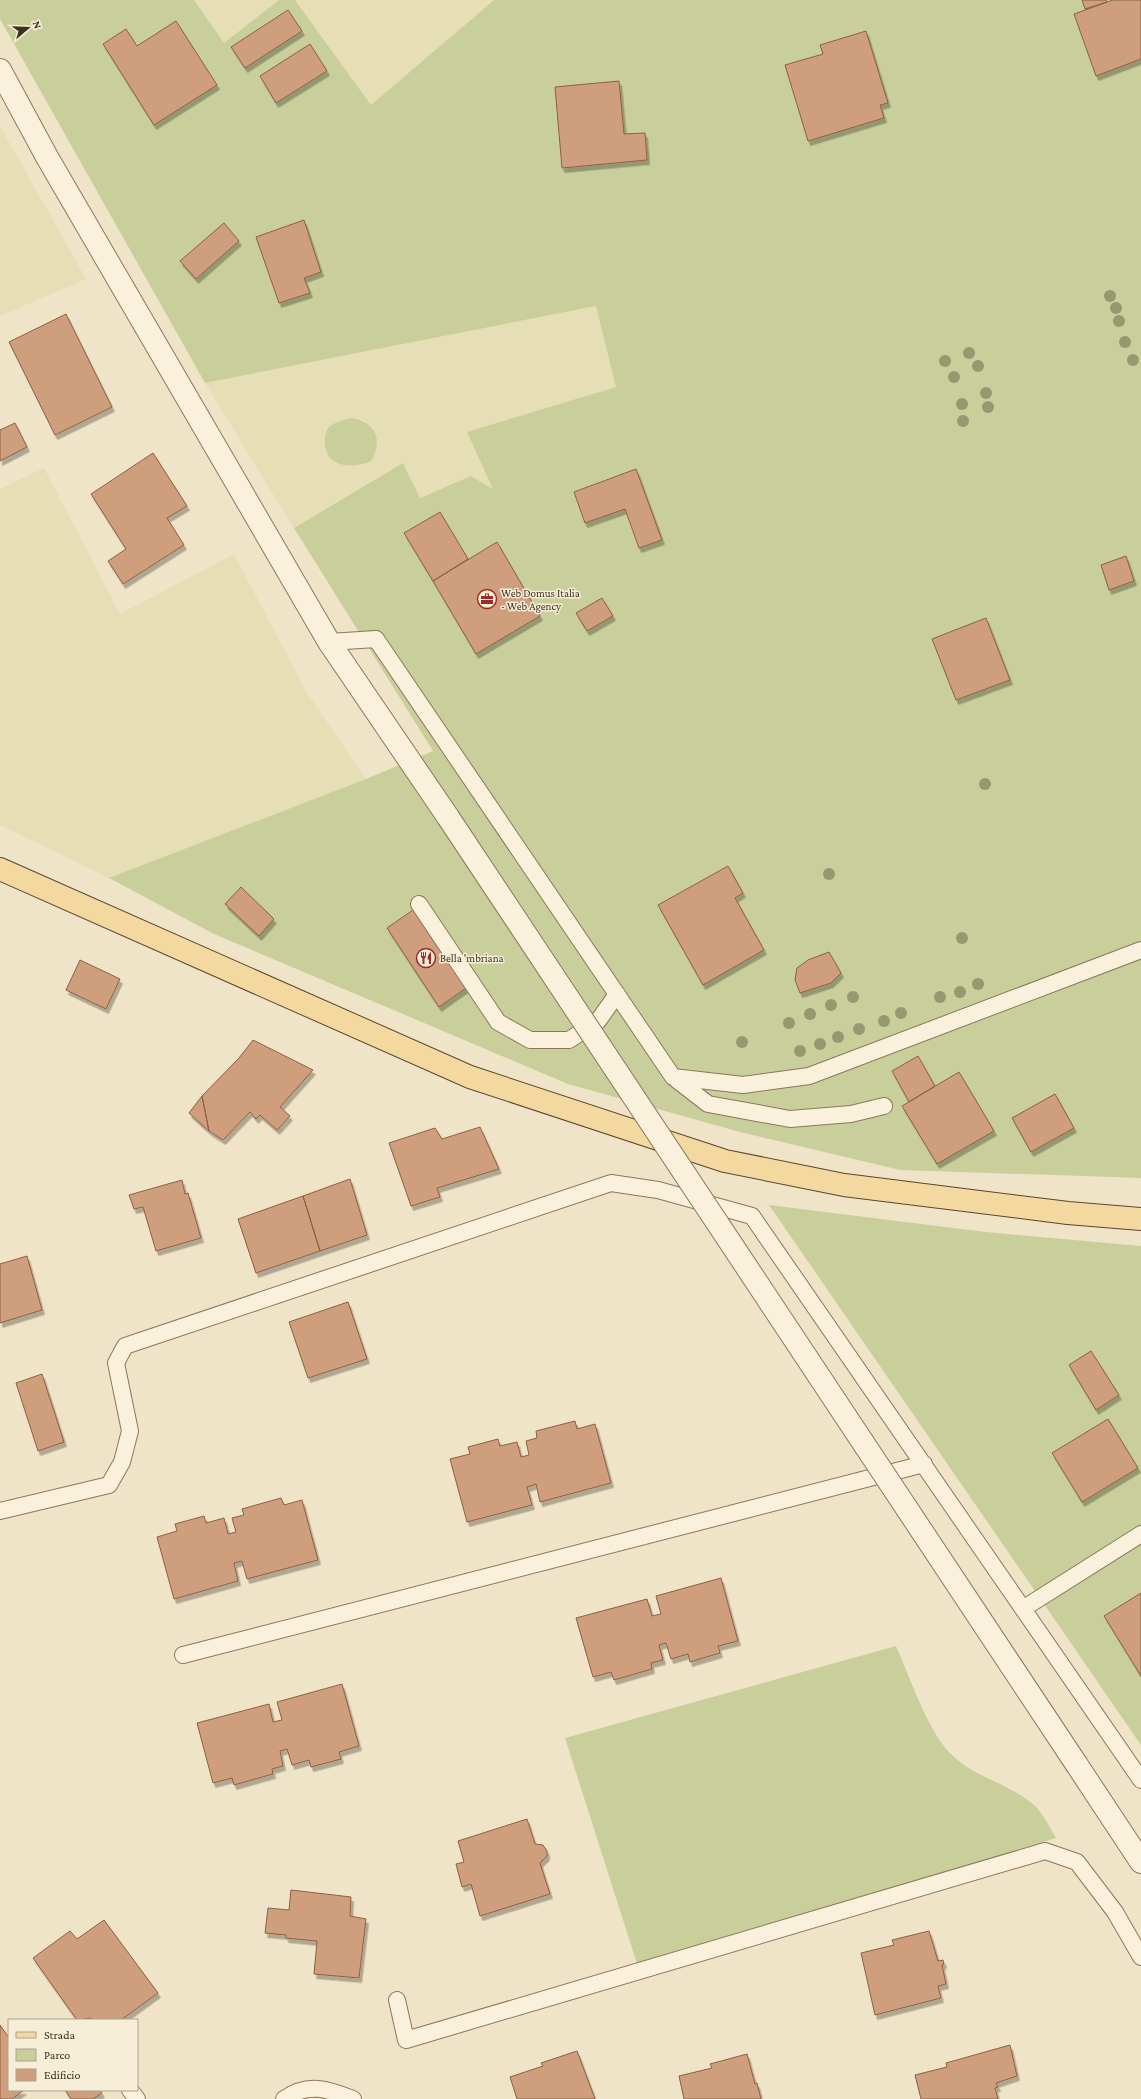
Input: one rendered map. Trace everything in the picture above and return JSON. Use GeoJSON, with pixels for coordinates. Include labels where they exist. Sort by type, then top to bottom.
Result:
{"type":"FeatureCollection","features":[{"type":"Feature","properties":{"kind":"main road"},"geometry":{"type":"LineString","coordinates":[[0,870],[470,1077],[725,1161],[844,1186],[1068,1213],[1141,1219]]}},
{"type":"Feature","properties":{"kind":"street"},"geometry":{"type":"LineString","coordinates":[[0,70],[59,178],[329,642],[448,816],[1141,1862]]}},
{"type":"Feature","properties":{"kind":"lane"},"geometry":{"type":"LineString","coordinates":[[329,642],[376,639],[673,1077],[708,1104],[790,1119],[851,1114],[884,1106]]}},
{"type":"Feature","properties":{"kind":"lane"},"geometry":{"type":"LineString","coordinates":[[419,904],[498,1022],[530,1040],[569,1040],[598,1021],[617,994]]}},
{"type":"Feature","properties":{"kind":"lane"},"geometry":{"type":"LineString","coordinates":[[673,1077],[743,1085],[809,1076],[1141,950]]}},
{"type":"Feature","properties":{"kind":"lane"},"geometry":{"type":"LineString","coordinates":[[0,1510],[109,1485],[122,1462],[130,1431],[116,1362],[125,1346],[611,1183],[658,1190],[752,1216],[1024,1608],[1141,1780]]}},
{"type":"Feature","properties":{"kind":"lane"},"geometry":{"type":"LineString","coordinates":[[183,1655],[924,1464]]}},
{"type":"Feature","properties":{"kind":"lane"},"geometry":{"type":"LineString","coordinates":[[1024,1608],[1141,1534]]}},
{"type":"Feature","properties":{"kind":"lane"},"geometry":{"type":"LineString","coordinates":[[397,2000],[406,2040],[1045,1851],[1078,1862],[1115,1912],[1141,1957]]}},
{"type":"Feature","properties":{"kind":"lane"},"geometry":{"type":"LineString","coordinates":[[284,2099],[294,2092],[325,2088],[353,2099]]}},
{"type":"Feature","properties":{"kind":"lane"},"geometry":{"type":"LineString","coordinates":[[131,2091],[137,2099]]}},
{"type":"Feature","properties":{"kind":"shaded area"},"geometry":{"type":"Polygon","coordinates":[[[194,0],[279,0],[224,43],[194,0]]]}},
{"type":"Feature","properties":{"kind":"shaded area"},"geometry":{"type":"Polygon","coordinates":[[[295,0],[494,0],[371,105],[295,0]]]}},
{"type":"Feature","properties":{"kind":"shaded area"},"geometry":{"type":"Polygon","coordinates":[[[0,126],[86,279],[0,316],[0,126]]]}},
{"type":"Feature","properties":{"kind":"shaded area"},"geometry":{"type":"Polygon","coordinates":[[[1086,193],[494,489],[471,476],[420,498],[403,463],[294,528],[205,383],[596,306],[1086,193]]]}},
{"type":"Feature","properties":{"kind":"shaded area"},"geometry":{"type":"Polygon","coordinates":[[[44,468],[120,614],[234,554],[305,690],[366,779],[109,878],[0,825],[0,489],[44,468]]]}},
{"type":"Feature","properties":{"kind":"green space"},"geometry":{"type":"Polygon","coordinates":[[[0,0],[194,0],[224,43],[279,0],[295,0],[371,105],[494,0],[1141,0],[1141,1178],[900,1170],[740,1132],[568,1084],[214,934],[109,878],[366,779],[433,751],[294,528],[403,463],[420,498],[471,476],[493,489],[467,432],[616,387],[596,306],[205,383],[0,19],[0,0]]]}},
{"type":"Feature","properties":{"kind":"green space"},"geometry":{"type":"Polygon","coordinates":[[[351,418],[366,423],[375,433],[377,439],[377,446],[371,461],[363,464],[340,464],[329,456],[326,449],[325,438],[330,426],[337,422],[351,418]]]}},
{"type":"Feature","properties":{"kind":"green space"},"geometry":{"type":"Polygon","coordinates":[[[769,1205],[986,1232],[1141,1246],[1141,1745],[769,1205]]]}},
{"type":"Feature","properties":{"kind":"green space"},"geometry":{"type":"Polygon","coordinates":[[[896,1646],[926,1716],[941,1742],[949,1752],[968,1768],[1024,1797],[1034,1805],[1043,1816],[1056,1838],[638,1967],[565,1738],[896,1646]]]}},
{"type":"Feature","properties":{"kind":"building"},"geometry":{"type":"Polygon","coordinates":[[[1082,0],[1106,0],[1107,2],[1085,9],[1082,0]]]}},
{"type":"Feature","properties":{"kind":"building"},"geometry":{"type":"Polygon","coordinates":[[[1113,0],[1141,0],[1141,59],[1096,76],[1074,14],[1113,0]]]}},
{"type":"Feature","properties":{"kind":"building"},"geometry":{"type":"Polygon","coordinates":[[[288,10],[302,31],[245,68],[231,47],[288,10]]]}},
{"type":"Feature","properties":{"kind":"building"},"geometry":{"type":"Polygon","coordinates":[[[176,21],[217,85],[154,125],[103,44],[126,29],[137,46],[176,21]]]}},
{"type":"Feature","properties":{"kind":"building"},"geometry":{"type":"Polygon","coordinates":[[[866,31],[888,103],[880,105],[884,118],[808,141],[785,65],[823,54],[820,45],[866,31]]]}},
{"type":"Feature","properties":{"kind":"building"},"geometry":{"type":"Polygon","coordinates":[[[310,44],[327,71],[276,103],[260,76],[310,44]]]}},
{"type":"Feature","properties":{"kind":"building"},"geometry":{"type":"Polygon","coordinates":[[[619,81],[624,134],[645,133],[647,160],[562,168],[555,87],[619,81]]]}},
{"type":"Feature","properties":{"kind":"building"},"geometry":{"type":"Polygon","coordinates":[[[304,220],[321,272],[304,278],[310,293],[279,303],[256,237],[304,220]]]}},
{"type":"Feature","properties":{"kind":"building"},"geometry":{"type":"Polygon","coordinates":[[[224,223],[239,241],[196,279],[180,261],[224,223]]]}},
{"type":"Feature","properties":{"kind":"building"},"geometry":{"type":"Polygon","coordinates":[[[66,314],[112,407],[55,435],[9,342],[66,314]]]}},
{"type":"Feature","properties":{"kind":"building"},"geometry":{"type":"Polygon","coordinates":[[[15,423],[27,447],[0,461],[0,430],[15,423]]]}},
{"type":"Feature","properties":{"kind":"building"},"geometry":{"type":"Polygon","coordinates":[[[153,453],[187,506],[167,518],[184,545],[123,584],[108,561],[126,549],[91,494],[153,453]]]}},
{"type":"Feature","properties":{"kind":"building"},"geometry":{"type":"Polygon","coordinates":[[[636,469],[662,540],[639,548],[625,509],[585,523],[574,492],[636,469]]]}},
{"type":"Feature","properties":{"kind":"building"},"geometry":{"type":"Polygon","coordinates":[[[440,512],[468,559],[433,581],[404,533],[440,512]]]}},
{"type":"Feature","properties":{"kind":"building","name":"Web Domus Italia - Web Agency"},"geometry":{"type":"Polygon","coordinates":[[[497,542],[540,616],[476,654],[433,581],[497,542]]]}},
{"type":"Feature","properties":{"kind":"building"},"geometry":{"type":"Polygon","coordinates":[[[1126,556],[1134,581],[1109,590],[1101,565],[1126,556]]]}},
{"type":"Feature","properties":{"kind":"building"},"geometry":{"type":"Polygon","coordinates":[[[602,598],[613,616],[587,631],[576,613],[602,598]]]}},
{"type":"Feature","properties":{"kind":"building"},"geometry":{"type":"Polygon","coordinates":[[[986,618],[1010,680],[956,700],[932,639],[986,618]]]}},
{"type":"Feature","properties":{"kind":"building"},"geometry":{"type":"Polygon","coordinates":[[[728,866],[743,893],[735,898],[764,950],[703,985],[658,905],[728,866]]]}},
{"type":"Feature","properties":{"kind":"building"},"geometry":{"type":"Polygon","coordinates":[[[241,887],[274,919],[259,936],[225,904],[241,887]]]}},
{"type":"Feature","properties":{"kind":"building","name":"Bella 'mbriana"},"geometry":{"type":"Polygon","coordinates":[[[413,910],[466,988],[439,1007],[387,928],[413,910]]]}},
{"type":"Feature","properties":{"kind":"building"},"geometry":{"type":"Polygon","coordinates":[[[829,952],[841,973],[831,983],[800,993],[795,980],[797,968],[808,960],[829,952]]]}},
{"type":"Feature","properties":{"kind":"building"},"geometry":{"type":"Polygon","coordinates":[[[80,960],[120,979],[106,1009],[66,990],[80,960]]]}},
{"type":"Feature","properties":{"kind":"building"},"geometry":{"type":"Polygon","coordinates":[[[253,1040],[313,1070],[280,1107],[290,1116],[277,1130],[260,1115],[256,1119],[250,1112],[223,1140],[209,1131],[202,1096],[239,1058],[253,1040]]]}},
{"type":"Feature","properties":{"kind":"building"},"geometry":{"type":"Polygon","coordinates":[[[918,1056],[935,1086],[909,1102],[892,1071],[918,1056]]]}},
{"type":"Feature","properties":{"kind":"building"},"geometry":{"type":"Polygon","coordinates":[[[959,1072],[994,1131],[937,1164],[902,1106],[959,1072]]]}},
{"type":"Feature","properties":{"kind":"building"},"geometry":{"type":"Polygon","coordinates":[[[1055,1094],[1074,1128],[1031,1152],[1012,1118],[1055,1094]]]}},
{"type":"Feature","properties":{"kind":"building"},"geometry":{"type":"Polygon","coordinates":[[[202,1096],[209,1131],[189,1113],[202,1096]]]}},
{"type":"Feature","properties":{"kind":"building"},"geometry":{"type":"Polygon","coordinates":[[[480,1127],[499,1169],[437,1188],[440,1197],[411,1206],[389,1143],[435,1128],[442,1139],[480,1127]]]}},
{"type":"Feature","properties":{"kind":"building"},"geometry":{"type":"Polygon","coordinates":[[[350,1179],[367,1235],[320,1251],[303,1196],[350,1179]]]}},
{"type":"Feature","properties":{"kind":"building"},"geometry":{"type":"Polygon","coordinates":[[[182,1180],[185,1194],[188,1193],[201,1238],[156,1251],[143,1207],[134,1209],[129,1195],[182,1180]]]}},
{"type":"Feature","properties":{"kind":"building"},"geometry":{"type":"Polygon","coordinates":[[[303,1196],[320,1251],[256,1273],[238,1219],[303,1196]]]}},
{"type":"Feature","properties":{"kind":"building"},"geometry":{"type":"Polygon","coordinates":[[[27,1256],[42,1310],[0,1323],[0,1264],[27,1256]]]}},
{"type":"Feature","properties":{"kind":"building"},"geometry":{"type":"Polygon","coordinates":[[[348,1302],[367,1359],[308,1378],[289,1322],[348,1302]]]}},
{"type":"Feature","properties":{"kind":"building"},"geometry":{"type":"Polygon","coordinates":[[[1091,1351],[1119,1395],[1096,1410],[1069,1365],[1091,1351]]]}},
{"type":"Feature","properties":{"kind":"building"},"geometry":{"type":"Polygon","coordinates":[[[42,1374],[64,1442],[38,1451],[16,1383],[42,1374]]]}},
{"type":"Feature","properties":{"kind":"building"},"geometry":{"type":"Polygon","coordinates":[[[1108,1419],[1138,1468],[1082,1502],[1052,1453],[1108,1419]]]}},
{"type":"Feature","properties":{"kind":"building"},"geometry":{"type":"Polygon","coordinates":[[[575,1421],[577,1429],[595,1424],[611,1483],[540,1502],[536,1484],[527,1487],[532,1505],[467,1522],[450,1459],[470,1454],[468,1447],[498,1439],[500,1446],[517,1442],[521,1457],[529,1455],[526,1441],[537,1438],[536,1431],[575,1421]]]}},
{"type":"Feature","properties":{"kind":"building"},"geometry":{"type":"Polygon","coordinates":[[[281,1498],[284,1505],[302,1500],[318,1560],[247,1579],[242,1561],[234,1563],[238,1581],[174,1599],[157,1537],[177,1531],[175,1524],[204,1516],[206,1523],[224,1518],[228,1534],[236,1532],[232,1518],[244,1515],[242,1509],[281,1498]]]}},
{"type":"Feature","properties":{"kind":"building"},"geometry":{"type":"Polygon","coordinates":[[[721,1578],[738,1641],[718,1646],[720,1653],[690,1662],[688,1654],[671,1659],[666,1643],[659,1645],[663,1660],[651,1663],[652,1669],[614,1680],[611,1672],[593,1677],[576,1618],[647,1599],[652,1616],[661,1614],[656,1596],[721,1578]]]}},
{"type":"Feature","properties":{"kind":"building"},"geometry":{"type":"Polygon","coordinates":[[[1141,1593],[1141,1676],[1104,1616],[1141,1593]]]}},
{"type":"Feature","properties":{"kind":"building"},"geometry":{"type":"Polygon","coordinates":[[[342,1684],[359,1746],[339,1752],[341,1759],[311,1767],[309,1760],[292,1765],[287,1749],[280,1751],[283,1766],[272,1769],[273,1774],[234,1785],[232,1778],[213,1783],[197,1723],[269,1704],[273,1722],[282,1720],[277,1702],[342,1684]]]}},
{"type":"Feature","properties":{"kind":"building"},"geometry":{"type":"Polygon","coordinates":[[[527,1819],[535,1844],[543,1845],[547,1851],[547,1856],[540,1863],[550,1894],[480,1916],[471,1884],[462,1887],[456,1864],[464,1862],[458,1841],[527,1819]]]}},
{"type":"Feature","properties":{"kind":"building"},"geometry":{"type":"Polygon","coordinates":[[[291,1890],[351,1897],[350,1916],[366,1919],[359,1978],[314,1974],[317,1941],[286,1938],[286,1935],[265,1933],[268,1908],[289,1910],[291,1890]]]}},
{"type":"Feature","properties":{"kind":"building"},"geometry":{"type":"Polygon","coordinates":[[[104,1920],[158,1993],[122,2019],[76,2019],[33,1958],[70,1931],[77,1939],[104,1920]]]}},
{"type":"Feature","properties":{"kind":"building"},"geometry":{"type":"Polygon","coordinates":[[[929,1931],[938,1961],[943,1960],[944,1964],[942,1965],[946,1984],[938,1986],[941,1998],[875,2015],[861,1953],[894,1945],[892,1940],[929,1931]]]}},
{"type":"Feature","properties":{"kind":"building"},"geometry":{"type":"Polygon","coordinates":[[[0,2025],[8,2037],[8,2091],[23,2091],[12,2099],[0,2099],[0,2025]]]}},
{"type":"Feature","properties":{"kind":"building"},"geometry":{"type":"Polygon","coordinates":[[[1010,2045],[1017,2076],[996,2083],[998,2087],[995,2088],[998,2099],[921,2099],[915,2075],[947,2067],[946,2063],[1010,2045]]]}},
{"type":"Feature","properties":{"kind":"building"},"geometry":{"type":"Polygon","coordinates":[[[577,2051],[595,2099],[517,2099],[510,2077],[543,2066],[541,2063],[577,2051]]]}},
{"type":"Feature","properties":{"kind":"building"},"geometry":{"type":"Polygon","coordinates":[[[747,2054],[755,2084],[757,2083],[761,2099],[684,2099],[679,2076],[712,2068],[710,2064],[747,2054]]]}},
{"type":"Feature","properties":{"kind":"building"},"geometry":{"type":"Polygon","coordinates":[[[66,2091],[101,2091],[102,2093],[93,2099],[71,2099],[66,2091]]]}},
{"type":"Feature","properties":{"kind":"place","name":"Web Domus Italia - Web Agency"},"geometry":{"type":"Point","coordinates":[487,599]}},
{"type":"Feature","properties":{"kind":"place","name":"Bella 'mbriana"},"geometry":{"type":"Point","coordinates":[426,958]}}]}
